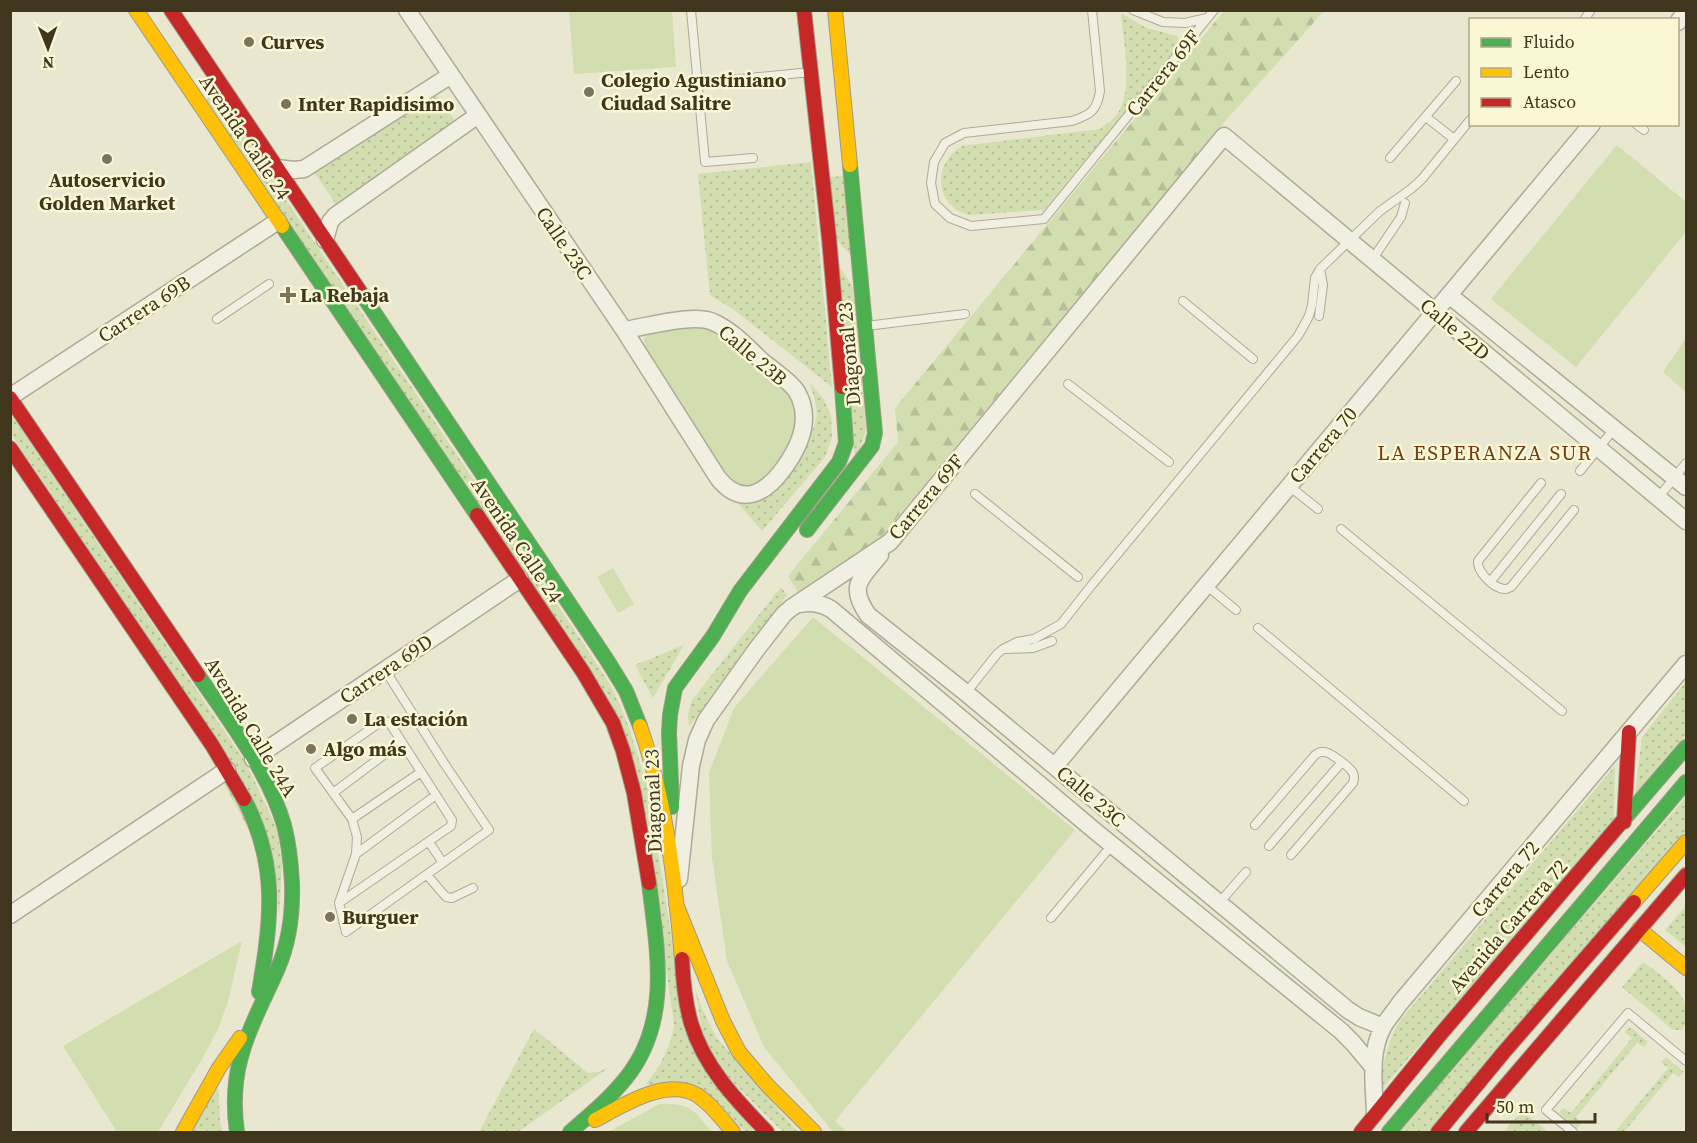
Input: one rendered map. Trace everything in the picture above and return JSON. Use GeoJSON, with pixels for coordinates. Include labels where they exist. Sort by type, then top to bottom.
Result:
{"type":"FeatureCollection","features":[{"type":"Feature","properties":{"kind":"main road","name":"Avenida Calle 24"},"geometry":{"type":"LineString","coordinates":[[136,10],[520,579],[599,698],[617,732],[636,798],[641,826],[658,964],[657,1004],[648,1039],[641,1056],[628,1076],[614,1093],[570,1132]]}},
{"type":"Feature","properties":{"kind":"main road"},"geometry":{"type":"LineString","coordinates":[[163,10],[182,78]]}},
{"type":"Feature","properties":{"kind":"main road","name":"Avenida Calle 24"},"geometry":{"type":"LineString","coordinates":[[171,10],[626,691],[637,719],[658,790],[676,904],[689,1015],[694,1034],[716,1074],[741,1106],[767,1132]]}},
{"type":"Feature","properties":{"kind":"main road","name":"Diagonal 23"},"geometry":{"type":"LineString","coordinates":[[676,904],[669,734],[675,688],[713,636],[740,591],[839,462],[846,443],[829,238],[804,10]]}},
{"type":"Feature","properties":{"kind":"main road","name":"Diagonal 23"},"geometry":{"type":"LineString","coordinates":[[800,539],[866,454],[874,440],[875,427],[836,10]]}},
{"type":"Feature","properties":{"kind":"main road"},"geometry":{"type":"LineString","coordinates":[[829,238],[862,289]]}},
{"type":"Feature","properties":{"kind":"main road","name":"Avenida Calle 24A"},"geometry":{"type":"LineString","coordinates":[[10,398],[219,706],[274,797],[285,831],[292,912],[289,938],[281,964],[254,1016]]}},
{"type":"Feature","properties":{"kind":"main road"},"geometry":{"type":"LineString","coordinates":[[10,448],[227,770],[248,805],[265,851],[270,887],[270,920],[254,1016],[241,1050],[235,1078],[233,1109],[237,1132]]}},
{"type":"Feature","properties":{"kind":"main road","name":"Diagonal 23"},"geometry":{"type":"LineString","coordinates":[[713,636],[747,604]]}},
{"type":"Feature","properties":{"kind":"main road"},"geometry":{"type":"LineString","coordinates":[[1624,822],[1629,732]]}},
{"type":"Feature","properties":{"kind":"main road","name":"Avenida Carrera 72"},"geometry":{"type":"LineString","coordinates":[[1361,1132],[1439,1036],[1686,747]]}},
{"type":"Feature","properties":{"kind":"main road"},"geometry":{"type":"LineString","coordinates":[[1389,1132],[1686,782]]}},
{"type":"Feature","properties":{"kind":"main road"},"geometry":{"type":"LineString","coordinates":[[1438,1132],[1504,1052],[1686,842]]}},
{"type":"Feature","properties":{"kind":"main road"},"geometry":{"type":"LineString","coordinates":[[1467,1132],[1686,875]]}},
{"type":"Feature","properties":{"kind":"main road"},"geometry":{"type":"LineString","coordinates":[[676,904],[723,1021],[739,1052],[814,1132]]}},
{"type":"Feature","properties":{"kind":"main road"},"geometry":{"type":"LineString","coordinates":[[1639,929],[1686,968]]}},
{"type":"Feature","properties":{"kind":"main road"},"geometry":{"type":"LineString","coordinates":[[1507,993],[1511,953]]}},
{"type":"Feature","properties":{"kind":"main road"},"geometry":{"type":"LineString","coordinates":[[183,1132],[219,1068],[254,1016]]}},
{"type":"Feature","properties":{"kind":"main road","name":"Avenida Calle 24"},"geometry":{"type":"LineString","coordinates":[[570,1132],[634,1100],[655,1092],[673,1089],[685,1090],[700,1098],[734,1132]]}},
{"type":"Feature","properties":{"kind":"street","name":"Calle 23C"},"geometry":{"type":"LineString","coordinates":[[407,10],[624,330],[718,478]]}},
{"type":"Feature","properties":{"kind":"street"},"geometry":{"type":"LineString","coordinates":[[277,168],[304,170],[452,75]]}},
{"type":"Feature","properties":{"kind":"street"},"geometry":{"type":"LineString","coordinates":[[325,240],[330,222],[335,216],[478,115]]}},
{"type":"Feature","properties":{"kind":"street","name":"Carrera 70"},"geometry":{"type":"LineString","coordinates":[[1055,766],[1590,126]]}},
{"type":"Feature","properties":{"kind":"street","name":"Calle 22D"},"geometry":{"type":"LineString","coordinates":[[1224,136],[1686,521]]}},
{"type":"Feature","properties":{"kind":"street","name":"Carrera 69F"},"geometry":{"type":"LineString","coordinates":[[676,904],[691,766],[706,720],[784,614],[890,542],[1224,136]]}},
{"type":"Feature","properties":{"kind":"street","name":"Carrera 69B"},"geometry":{"type":"LineString","coordinates":[[10,398],[278,220]]}},
{"type":"Feature","properties":{"kind":"street","name":"Calle 22D"},"geometry":{"type":"LineString","coordinates":[[1449,296],[1680,482]]}},
{"type":"Feature","properties":{"kind":"street","name":"Calle 23B"},"geometry":{"type":"LineString","coordinates":[[624,330],[696,318],[713,321],[732,334],[795,389],[802,403],[804,422],[801,439],[793,456],[776,479],[759,493],[747,495],[733,491],[718,478]]}},
{"type":"Feature","properties":{"kind":"street","name":"Calle 23C"},"geometry":{"type":"LineString","coordinates":[[890,542],[859,581],[857,587],[861,604],[868,615],[1055,766],[1348,1010],[1383,1027]]}},
{"type":"Feature","properties":{"kind":"street","name":"Carrera 69D"},"geometry":{"type":"LineString","coordinates":[[253,759],[520,579]]}},
{"type":"Feature","properties":{"kind":"street","name":"Calle 23C"},"geometry":{"type":"LineString","coordinates":[[799,604],[811,602],[831,609],[1112,845],[1341,1031],[1373,1067]]}},
{"type":"Feature","properties":{"kind":"street","name":"Carrera 72"},"geometry":{"type":"LineString","coordinates":[[1375,1116],[1373,1067],[1383,1027],[1400,1003],[1686,664]]}},
{"type":"Feature","properties":{"kind":"street"},"geometry":{"type":"LineString","coordinates":[[10,915],[227,770]]}},
{"type":"Feature","properties":{"kind":"lane"},"geometry":{"type":"LineString","coordinates":[[691,10],[705,162],[753,158]]}},
{"type":"Feature","properties":{"kind":"lane","name":"Carrera 69F"},"geometry":{"type":"LineString","coordinates":[[1092,10],[1100,91],[1094,109],[1084,117],[1072,121],[964,133],[945,143],[934,162],[931,183],[935,204],[950,218],[971,226],[1044,219],[1214,10]]}},
{"type":"Feature","properties":{"kind":"lane"},"geometry":{"type":"LineString","coordinates":[[1133,10],[1163,22],[1185,23],[1207,18]]}},
{"type":"Feature","properties":{"kind":"lane"},"geometry":{"type":"LineString","coordinates":[[698,83],[811,72]]}},
{"type":"Feature","properties":{"kind":"lane"},"geometry":{"type":"LineString","coordinates":[[1390,158],[1456,81]]}},
{"type":"Feature","properties":{"kind":"lane"},"geometry":{"type":"LineString","coordinates":[[1426,117],[1454,139]]}},
{"type":"Feature","properties":{"kind":"lane"},"geometry":{"type":"LineString","coordinates":[[966,693],[1003,649],[1017,642],[1034,639],[1063,622],[1090,586],[1298,336],[1309,316],[1315,278],[1320,269],[1380,211],[1422,179],[1469,121]]}},
{"type":"Feature","properties":{"kind":"lane"},"geometry":{"type":"LineString","coordinates":[[1639,126],[1644,130]]}},
{"type":"Feature","properties":{"kind":"lane"},"geometry":{"type":"LineString","coordinates":[[1372,260],[1401,217],[1406,202]]}},
{"type":"Feature","properties":{"kind":"lane"},"geometry":{"type":"LineString","coordinates":[[1319,316],[1323,285],[1320,269]]}},
{"type":"Feature","properties":{"kind":"lane"},"geometry":{"type":"LineString","coordinates":[[217,319],[269,284]]}},
{"type":"Feature","properties":{"kind":"lane"},"geometry":{"type":"LineString","coordinates":[[1183,301],[1253,359]]}},
{"type":"Feature","properties":{"kind":"lane"},"geometry":{"type":"LineString","coordinates":[[866,326],[965,314]]}},
{"type":"Feature","properties":{"kind":"lane"},"geometry":{"type":"LineString","coordinates":[[1068,384],[1169,462]]}},
{"type":"Feature","properties":{"kind":"lane"},"geometry":{"type":"LineString","coordinates":[[1580,471],[1614,429]]}},
{"type":"Feature","properties":{"kind":"lane"},"geometry":{"type":"LineString","coordinates":[[1658,498],[1680,482],[1686,463]]}},
{"type":"Feature","properties":{"kind":"lane"},"geometry":{"type":"LineString","coordinates":[[1541,483],[1478,561],[1479,570],[1499,588],[1511,587],[1574,510]]}},
{"type":"Feature","properties":{"kind":"lane"},"geometry":{"type":"LineString","coordinates":[[1290,486],[1318,509]]}},
{"type":"Feature","properties":{"kind":"lane"},"geometry":{"type":"LineString","coordinates":[[975,494],[1078,577]]}},
{"type":"Feature","properties":{"kind":"lane"},"geometry":{"type":"LineString","coordinates":[[1491,581],[1561,494]]}},
{"type":"Feature","properties":{"kind":"lane"},"geometry":{"type":"LineString","coordinates":[[1341,528],[1563,711]]}},
{"type":"Feature","properties":{"kind":"lane"},"geometry":{"type":"LineString","coordinates":[[1206,585],[1236,610]]}},
{"type":"Feature","properties":{"kind":"lane"},"geometry":{"type":"LineString","coordinates":[[1258,628],[1464,801]]}},
{"type":"Feature","properties":{"kind":"lane"},"geometry":{"type":"LineString","coordinates":[[1003,649],[1033,648],[1052,641]]}},
{"type":"Feature","properties":{"kind":"lane"},"geometry":{"type":"LineString","coordinates":[[339,903],[451,826],[452,820],[389,722],[382,721],[315,768],[352,819],[357,837],[356,854],[339,903],[346,932],[489,830],[385,670]]}},
{"type":"Feature","properties":{"kind":"lane"},"geometry":{"type":"LineString","coordinates":[[333,793],[401,742]]}},
{"type":"Feature","properties":{"kind":"lane"},"geometry":{"type":"LineString","coordinates":[[1255,825],[1315,755],[1325,752],[1353,771],[1353,783],[1291,855]]}},
{"type":"Feature","properties":{"kind":"lane"},"geometry":{"type":"LineString","coordinates":[[1269,846],[1342,762]]}},
{"type":"Feature","properties":{"kind":"lane"},"geometry":{"type":"LineString","coordinates":[[352,819],[421,772]]}},
{"type":"Feature","properties":{"kind":"lane"},"geometry":{"type":"LineString","coordinates":[[356,854],[436,795]]}},
{"type":"Feature","properties":{"kind":"lane"},"geometry":{"type":"LineString","coordinates":[[429,842],[443,863]]}},
{"type":"Feature","properties":{"kind":"lane"},"geometry":{"type":"LineString","coordinates":[[1051,918],[1112,845]]}},
{"type":"Feature","properties":{"kind":"lane"},"geometry":{"type":"LineString","coordinates":[[1219,903],[1246,872]]}},
{"type":"Feature","properties":{"kind":"lane"},"geometry":{"type":"LineString","coordinates":[[427,874],[446,897],[452,898],[473,888]]}},
{"type":"Feature","properties":{"kind":"lane"},"geometry":{"type":"LineString","coordinates":[[1573,1132],[1546,1110],[1628,1013],[1686,1061]]}},
{"type":"Feature","properties":{"kind":"green space"},"geometry":{"type":"Polygon","coordinates":[[[1225,10],[1324,11],[1228,118],[881,537],[798,592],[788,576],[898,442],[895,408],[1225,10]]]}},
{"type":"Feature","properties":{"kind":"green space"},"geometry":{"type":"Polygon","coordinates":[[[569,11],[672,11],[676,67],[574,74],[569,11]]]}},
{"type":"Feature","properties":{"kind":"green space"},"geometry":{"type":"Polygon","coordinates":[[[1121,13],[1146,28],[1177,36],[1180,44],[1178,48],[1044,210],[969,215],[957,210],[943,193],[941,183],[946,163],[952,153],[962,146],[1100,129],[1112,120],[1120,109],[1126,88],[1127,75],[1121,13]]]}},
{"type":"Feature","properties":{"kind":"green space"},"geometry":{"type":"Polygon","coordinates":[[[434,91],[457,124],[337,206],[314,172],[434,91]]]}},
{"type":"Feature","properties":{"kind":"green space"},"geometry":{"type":"Polygon","coordinates":[[[215,94],[609,683],[629,728],[649,792],[679,987],[754,1132],[745,1132],[718,1102],[646,1084],[664,1056],[674,1025],[662,938],[624,735],[205,101],[215,94]]]}},
{"type":"Feature","properties":{"kind":"green space"},"geometry":{"type":"Polygon","coordinates":[[[1617,145],[1686,202],[1686,232],[1576,367],[1491,299],[1617,145]]]}},
{"type":"Feature","properties":{"kind":"green space"},"geometry":{"type":"Polygon","coordinates":[[[811,162],[832,387],[733,309],[710,295],[698,174],[811,162]]]}},
{"type":"Feature","properties":{"kind":"green space"},"geometry":{"type":"Polygon","coordinates":[[[843,176],[851,256],[835,238],[829,177],[843,176]]]}},
{"type":"Feature","properties":{"kind":"green space"},"geometry":{"type":"Polygon","coordinates":[[[837,263],[854,289],[866,429],[855,456],[837,263]]]}},
{"type":"Feature","properties":{"kind":"green space"},"geometry":{"type":"Polygon","coordinates":[[[706,328],[719,334],[789,393],[794,403],[797,426],[794,437],[779,464],[753,486],[735,485],[723,471],[644,347],[644,339],[651,332],[706,328]]]}},
{"type":"Feature","properties":{"kind":"green space"},"geometry":{"type":"Polygon","coordinates":[[[1686,338],[1686,392],[1663,372],[1686,338]]]}},
{"type":"Feature","properties":{"kind":"green space"},"geometry":{"type":"Polygon","coordinates":[[[810,383],[823,398],[831,415],[832,437],[825,457],[762,531],[736,501],[755,502],[770,494],[806,446],[817,416],[810,383]]]}},
{"type":"Feature","properties":{"kind":"green space"},"geometry":{"type":"Polygon","coordinates":[[[10,413],[246,763],[277,829],[282,863],[279,916],[276,882],[146,635],[11,434],[10,413]]]}},
{"type":"Feature","properties":{"kind":"green space"},"geometry":{"type":"Polygon","coordinates":[[[613,568],[634,604],[618,613],[597,577],[613,568]]]}},
{"type":"Feature","properties":{"kind":"green space"},"geometry":{"type":"Polygon","coordinates":[[[781,587],[787,595],[689,727],[688,714],[692,700],[781,587]]]}},
{"type":"Feature","properties":{"kind":"green space"},"geometry":{"type":"Polygon","coordinates":[[[813,617],[1075,830],[835,1121],[847,1132],[833,1132],[764,1047],[727,961],[712,858],[709,773],[734,708],[813,617]]]}},
{"type":"Feature","properties":{"kind":"green space"},"geometry":{"type":"Polygon","coordinates":[[[684,645],[653,698],[635,665],[684,645]]]}},
{"type":"Feature","properties":{"kind":"green space"},"geometry":{"type":"Polygon","coordinates":[[[1686,682],[1686,735],[1635,795],[1642,737],[1686,682]]]}},
{"type":"Feature","properties":{"kind":"green space"},"geometry":{"type":"Polygon","coordinates":[[[1615,766],[1614,820],[1380,1091],[1386,1055],[1399,1022],[1615,766]]]}},
{"type":"Feature","properties":{"kind":"green space"},"geometry":{"type":"Polygon","coordinates":[[[1686,797],[1686,830],[1430,1132],[1398,1132],[1686,797]]]}},
{"type":"Feature","properties":{"kind":"green space"},"geometry":{"type":"Polygon","coordinates":[[[1686,906],[1686,947],[1665,930],[1686,906]]]}},
{"type":"Feature","properties":{"kind":"green space"},"geometry":{"type":"Polygon","coordinates":[[[242,941],[228,1002],[218,1029],[158,1132],[117,1132],[63,1046],[242,941]]]}},
{"type":"Feature","properties":{"kind":"green space"},"geometry":{"type":"Polygon","coordinates":[[[1643,962],[1667,981],[1682,998],[1686,1017],[1682,1030],[1673,1030],[1622,987],[1643,962]]]}},
{"type":"Feature","properties":{"kind":"green space"},"geometry":{"type":"Polygon","coordinates":[[[695,988],[716,1037],[798,1132],[783,1132],[725,1074],[703,1039],[695,988]]]}},
{"type":"Feature","properties":{"kind":"green space"},"geometry":{"type":"Polygon","coordinates":[[[1630,1027],[1648,1042],[1644,1047],[1637,1043],[1576,1117],[1581,1123],[1577,1128],[1559,1113],[1563,1108],[1571,1113],[1632,1038],[1625,1032],[1630,1027]]]}},
{"type":"Feature","properties":{"kind":"green space"},"geometry":{"type":"Polygon","coordinates":[[[534,1029],[588,1073],[608,1068],[518,1132],[479,1132],[534,1029]]]}},
{"type":"Feature","properties":{"kind":"green space"},"geometry":{"type":"Polygon","coordinates":[[[1666,1057],[1684,1072],[1679,1077],[1673,1073],[1624,1132],[1615,1132],[1668,1068],[1661,1062],[1666,1057]]]}},
{"type":"Feature","properties":{"kind":"green space"},"geometry":{"type":"Polygon","coordinates":[[[218,1083],[220,1123],[223,1132],[191,1132],[218,1083]]]}},
{"type":"Feature","properties":{"kind":"green space"},"geometry":{"type":"Polygon","coordinates":[[[660,1104],[679,1105],[691,1109],[712,1132],[608,1132],[660,1104]]]}},
{"type":"Feature","properties":{"kind":"green space"},"geometry":{"type":"Polygon","coordinates":[[[1522,1111],[1548,1132],[1504,1132],[1522,1111]]]}},
{"type":"Feature","properties":{"kind":"traffic: fast"},"geometry":{"type":"LineString","coordinates":[[807,530],[872,446],[875,433],[850,165]]}},
{"type":"Feature","properties":{"kind":"traffic: fast"},"geometry":{"type":"LineString","coordinates":[[282,226],[477,515]]}},
{"type":"Feature","properties":{"kind":"traffic: fast"},"geometry":{"type":"LineString","coordinates":[[359,290],[607,660],[626,691],[640,726]]}},
{"type":"Feature","properties":{"kind":"traffic: fast"},"geometry":{"type":"LineString","coordinates":[[672,807],[669,733],[675,688],[713,636],[740,591],[839,462],[846,443],[842,387]]}},
{"type":"Feature","properties":{"kind":"traffic: fast"},"geometry":{"type":"LineString","coordinates":[[198,675],[247,747],[269,786],[284,825],[291,869],[292,894],[288,937],[278,968],[251,1028],[239,1066],[235,1108],[237,1132]]}},
{"type":"Feature","properties":{"kind":"traffic: fast"},"geometry":{"type":"LineString","coordinates":[[1625,818],[1686,747]]}},
{"type":"Feature","properties":{"kind":"traffic: fast"},"geometry":{"type":"LineString","coordinates":[[1389,1132],[1686,782]]}},
{"type":"Feature","properties":{"kind":"traffic: fast"},"geometry":{"type":"LineString","coordinates":[[244,799],[263,847],[269,894],[267,941],[259,992]]}},
{"type":"Feature","properties":{"kind":"traffic: fast"},"geometry":{"type":"LineString","coordinates":[[570,1132],[607,1099],[626,1078],[641,1056],[650,1033],[656,1009],[658,984],[649,883]]}},
{"type":"Feature","properties":{"kind":"traffic: slow"},"geometry":{"type":"LineString","coordinates":[[136,10],[282,226]]}},
{"type":"Feature","properties":{"kind":"traffic: slow"},"geometry":{"type":"LineString","coordinates":[[835,10],[850,165]]}},
{"type":"Feature","properties":{"kind":"traffic: slow"},"geometry":{"type":"LineString","coordinates":[[640,726],[663,812],[682,959]]}},
{"type":"Feature","properties":{"kind":"traffic: slow"},"geometry":{"type":"LineString","coordinates":[[1634,902],[1686,842]]}},
{"type":"Feature","properties":{"kind":"traffic: slow"},"geometry":{"type":"LineString","coordinates":[[676,904],[723,1021],[739,1052],[768,1086],[814,1132]]}},
{"type":"Feature","properties":{"kind":"traffic: slow"},"geometry":{"type":"LineString","coordinates":[[1639,929],[1686,968]]}},
{"type":"Feature","properties":{"kind":"traffic: slow"},"geometry":{"type":"LineString","coordinates":[[183,1132],[219,1068],[240,1038]]}},
{"type":"Feature","properties":{"kind":"traffic: slow"},"geometry":{"type":"LineString","coordinates":[[595,1120],[631,1101],[658,1091],[685,1090],[697,1095],[707,1103],[733,1132]]}},
{"type":"Feature","properties":{"kind":"traffic: jam"},"geometry":{"type":"LineString","coordinates":[[171,10],[359,290]]}},
{"type":"Feature","properties":{"kind":"traffic: jam"},"geometry":{"type":"LineString","coordinates":[[804,10],[829,238],[842,387]]}},
{"type":"Feature","properties":{"kind":"traffic: jam"},"geometry":{"type":"LineString","coordinates":[[10,398],[198,675]]}},
{"type":"Feature","properties":{"kind":"traffic: jam"},"geometry":{"type":"LineString","coordinates":[[10,448],[212,745],[244,799]]}},
{"type":"Feature","properties":{"kind":"traffic: jam"},"geometry":{"type":"LineString","coordinates":[[477,515],[583,672],[613,723],[634,793],[649,883]]}},
{"type":"Feature","properties":{"kind":"traffic: jam"},"geometry":{"type":"LineString","coordinates":[[1624,822],[1629,732]]}},
{"type":"Feature","properties":{"kind":"traffic: jam"},"geometry":{"type":"LineString","coordinates":[[1361,1132],[1439,1036],[1625,818]]}},
{"type":"Feature","properties":{"kind":"traffic: jam"},"geometry":{"type":"LineString","coordinates":[[1466,1132],[1686,875]]}},
{"type":"Feature","properties":{"kind":"traffic: jam"},"geometry":{"type":"LineString","coordinates":[[1438,1132],[1634,902]]}},
{"type":"Feature","properties":{"kind":"traffic: jam"},"geometry":{"type":"LineString","coordinates":[[682,959],[689,1015],[704,1054],[722,1082],[767,1132]]}},
{"type":"Feature","properties":{"kind":"place","name":"Curves"},"geometry":{"type":"Point","coordinates":[249,42]}},
{"type":"Feature","properties":{"kind":"place","name":"Colegio Agustiniano Ciudad Salitre"},"geometry":{"type":"Point","coordinates":[589,92]}},
{"type":"Feature","properties":{"kind":"place","name":"Inter Rapidisimo"},"geometry":{"type":"Point","coordinates":[286,104]}},
{"type":"Feature","properties":{"kind":"place","name":"Autoservicio Golden Market"},"geometry":{"type":"Point","coordinates":[107,159]}},
{"type":"Feature","properties":{"kind":"place","name":"La Rebaja"},"geometry":{"type":"Point","coordinates":[288,295]}},
{"type":"Feature","properties":{"kind":"place","name":"La estación"},"geometry":{"type":"Point","coordinates":[352,719]}},
{"type":"Feature","properties":{"kind":"place","name":"Algo más"},"geometry":{"type":"Point","coordinates":[311,749]}},
{"type":"Feature","properties":{"kind":"place","name":"Burguer"},"geometry":{"type":"Point","coordinates":[330,917]}},
{"type":"Feature","properties":{"kind":"district","name":"LA ESPERANZA SUR"},"geometry":{"type":"Point","coordinates":[1485,453]}}]}
